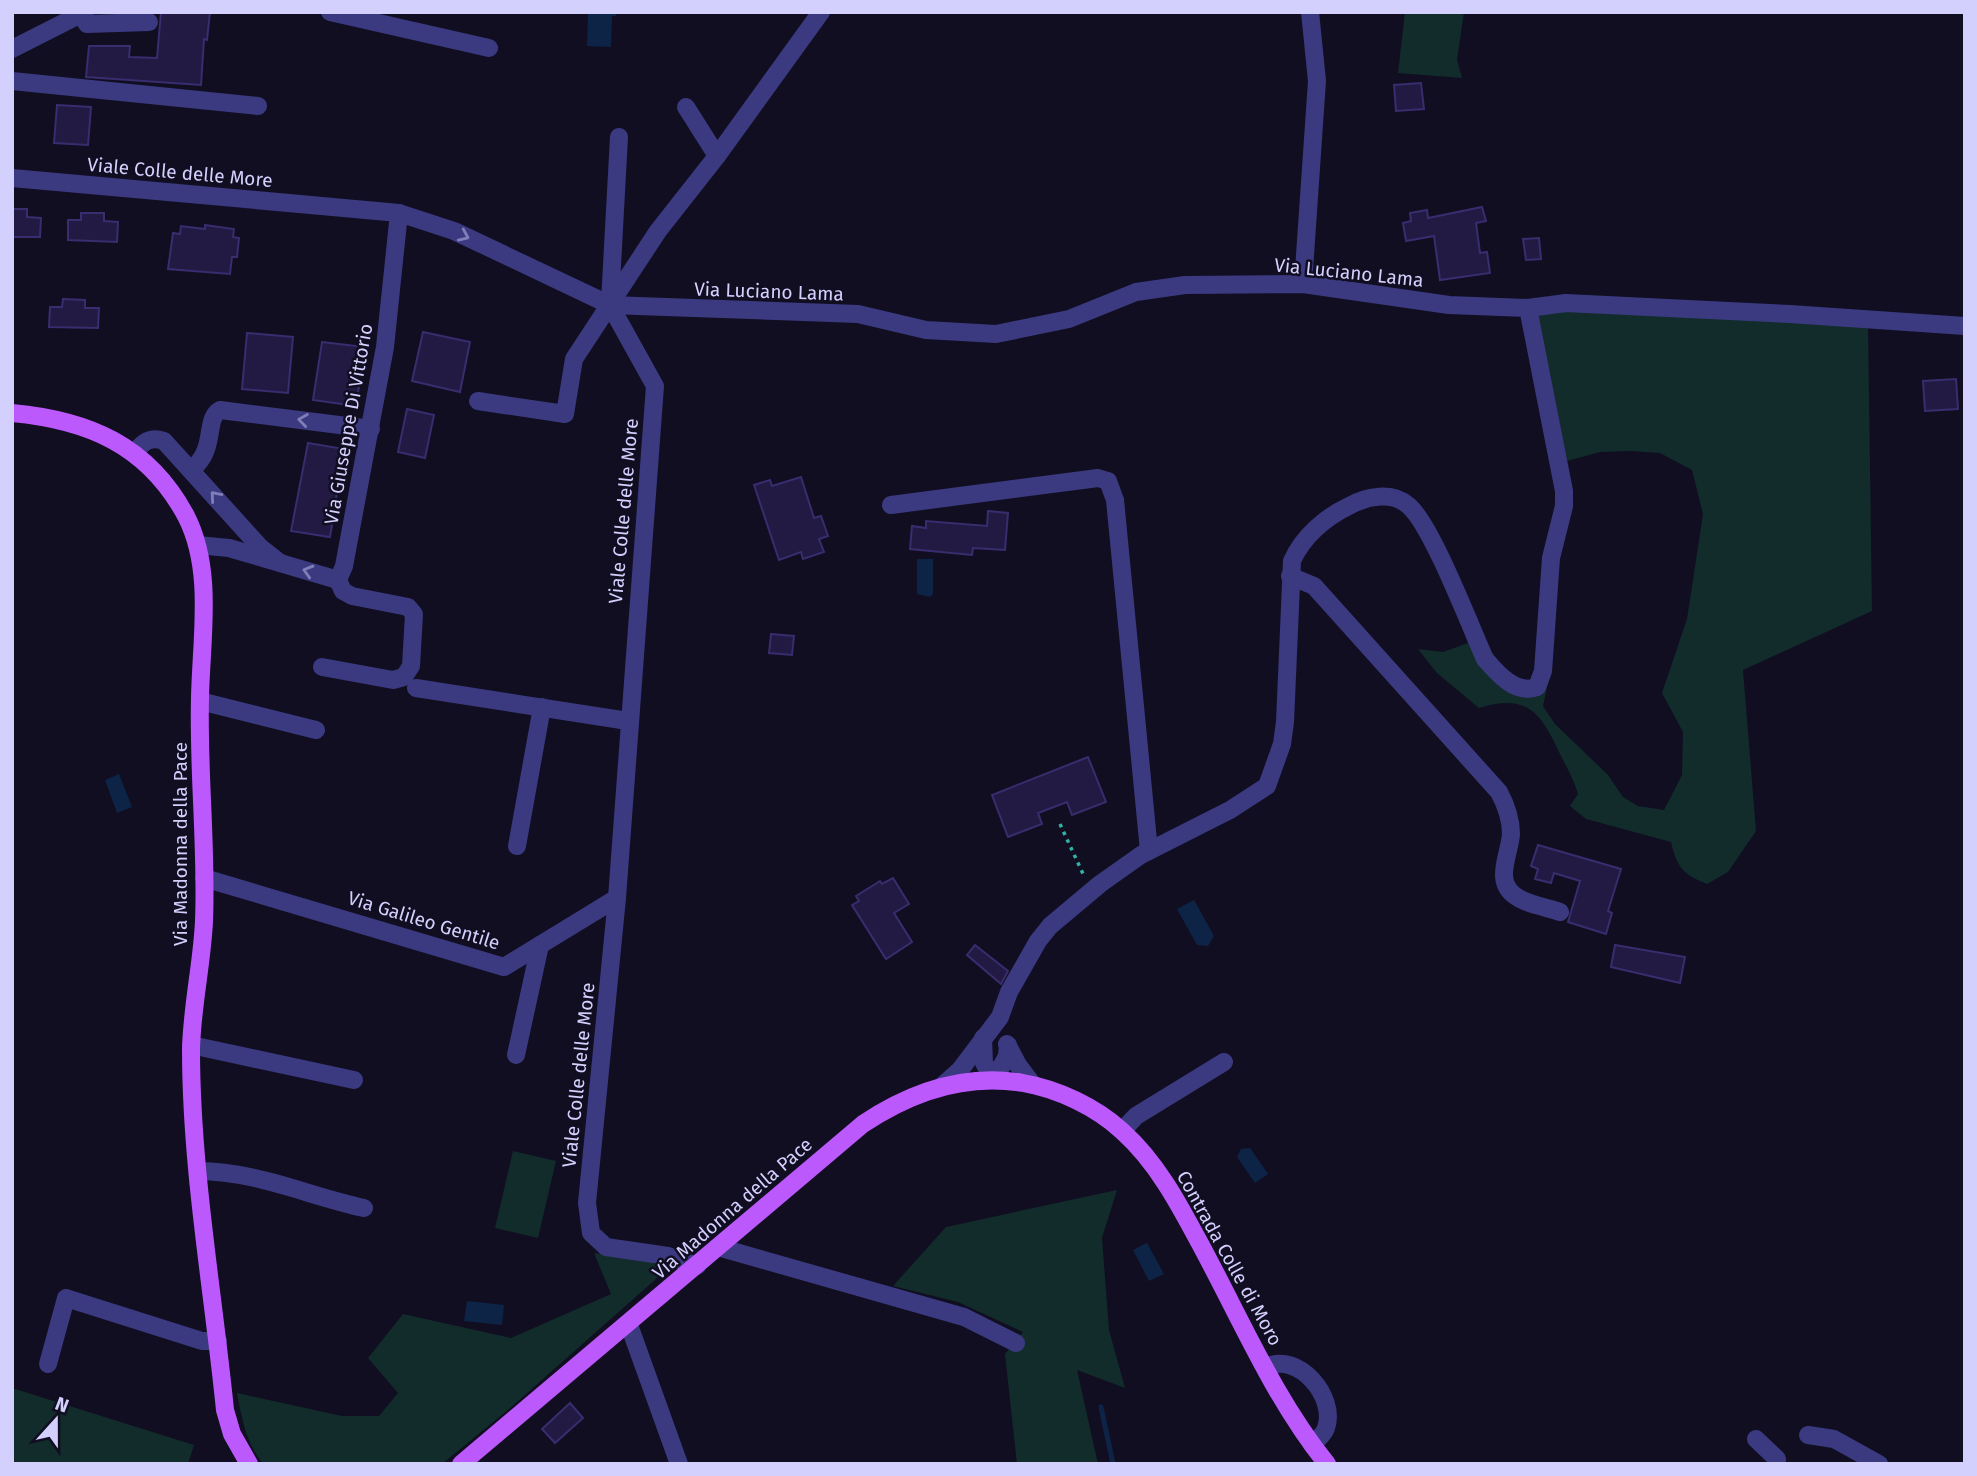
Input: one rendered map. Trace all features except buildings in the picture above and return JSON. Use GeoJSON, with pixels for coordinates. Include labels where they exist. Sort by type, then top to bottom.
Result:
{"type":"FeatureCollection","features":[{"type":"Feature","properties":{"kind":"main road","name":"Via Madonna della Pace"},"geometry":{"type":"LineString","coordinates":[[12,413],[58,418],[76,423],[107,436],[134,453],[172,494],[197,545],[202,604],[200,701],[204,922],[191,1045],[198,1171],[225,1410],[232,1434],[248,1464]]}},
{"type":"Feature","properties":{"kind":"main road","name":"Via Madonna della Pace"},"geometry":{"type":"LineString","coordinates":[[461,1464],[629,1325],[863,1124],[899,1102],[943,1085],[994,1080],[1033,1085],[1069,1097]]}},
{"type":"Feature","properties":{"kind":"main road","name":"Contrada Colle di Moro"},"geometry":{"type":"LineString","coordinates":[[1069,1097],[1122,1131],[1143,1152],[1181,1207],[1266,1367],[1312,1445],[1327,1464]]}},
{"type":"Feature","properties":{"kind":"street"},"geometry":{"type":"LineString","coordinates":[[330,12],[489,48]]}},
{"type":"Feature","properties":{"kind":"street"},"geometry":{"type":"LineString","coordinates":[[478,401],[565,414],[574,359],[658,231],[717,156],[821,12]]}},
{"type":"Feature","properties":{"kind":"street"},"geometry":{"type":"LineString","coordinates":[[1303,284],[1317,81],[1310,12]]}},
{"type":"Feature","properties":{"kind":"street"},"geometry":{"type":"LineString","coordinates":[[12,49],[83,13],[87,24],[149,22]]}},
{"type":"Feature","properties":{"kind":"street"},"geometry":{"type":"LineString","coordinates":[[12,81],[258,106]]}},
{"type":"Feature","properties":{"kind":"street"},"geometry":{"type":"LineString","coordinates":[[687,107],[717,156]]}},
{"type":"Feature","properties":{"kind":"street"},"geometry":{"type":"LineString","coordinates":[[610,305],[619,137]]}},
{"type":"Feature","properties":{"kind":"street","name":"Viale Colle delle More"},"geometry":{"type":"LineString","coordinates":[[12,177],[399,213],[454,231],[610,305],[655,386],[628,721],[617,898],[592,1145],[588,1224],[597,1241],[606,1247],[668,1256],[697,1266]]}},
{"type":"Feature","properties":{"kind":"street","name":"Via Giuseppe Di Vittorio"},"geometry":{"type":"LineString","coordinates":[[338,580],[344,566],[385,347],[399,213]]}},
{"type":"Feature","properties":{"kind":"street","name":"Via Luciano Lama"},"geometry":{"type":"LineString","coordinates":[[610,305],[858,314],[926,330],[996,334],[1069,319],[1136,292],[1185,285],[1303,284],[1449,305],[1528,308],[1566,303],[1965,326]]}},
{"type":"Feature","properties":{"kind":"street"},"geometry":{"type":"LineString","coordinates":[[943,1085],[960,1070],[1000,1017],[1009,992],[1038,941],[1050,926],[1100,884],[1149,851],[1230,810],[1267,786],[1282,744],[1285,722],[1290,576],[1293,561],[1303,542],[1334,513],[1365,499],[1392,497],[1408,504],[1419,516],[1485,659],[1499,676],[1517,687],[1528,690],[1537,687],[1543,671],[1551,558],[1564,506],[1528,308]]}},
{"type":"Feature","properties":{"kind":"street"},"geometry":{"type":"LineString","coordinates":[[192,470],[207,452],[213,418],[220,410],[371,429]]}},
{"type":"Feature","properties":{"kind":"street"},"geometry":{"type":"LineString","coordinates":[[134,453],[143,442],[155,438],[164,441],[260,547],[279,562]]}},
{"type":"Feature","properties":{"kind":"street"},"geometry":{"type":"LineString","coordinates":[[891,505],[1098,478],[1108,481],[1115,500],[1149,851]]}},
{"type":"Feature","properties":{"kind":"street"},"geometry":{"type":"LineString","coordinates":[[197,545],[229,548],[338,580],[342,591],[352,596],[408,607],[414,614],[411,666],[404,677],[393,680],[322,667]]}},
{"type":"Feature","properties":{"kind":"street"},"geometry":{"type":"LineString","coordinates":[[1290,576],[1314,586],[1499,792],[1505,804],[1511,834],[1504,871],[1507,889],[1516,898],[1560,912]]}},
{"type":"Feature","properties":{"kind":"street"},"geometry":{"type":"LineString","coordinates":[[416,688],[628,721]]}},
{"type":"Feature","properties":{"kind":"street"},"geometry":{"type":"LineString","coordinates":[[200,701],[316,730]]}},
{"type":"Feature","properties":{"kind":"street"},"geometry":{"type":"LineString","coordinates":[[517,846],[542,707]]}},
{"type":"Feature","properties":{"kind":"street","name":"Via Galileo Gentile"},"geometry":{"type":"LineString","coordinates":[[204,878],[504,967],[617,898]]}},
{"type":"Feature","properties":{"kind":"street"},"geometry":{"type":"LineString","coordinates":[[516,1055],[540,944]]}},
{"type":"Feature","properties":{"kind":"street"},"geometry":{"type":"LineString","coordinates":[[1000,1017],[1008,1045],[1033,1085]]}},
{"type":"Feature","properties":{"kind":"street"},"geometry":{"type":"LineString","coordinates":[[983,1038],[984,1063],[994,1080]]}},
{"type":"Feature","properties":{"kind":"street"},"geometry":{"type":"LineString","coordinates":[[191,1045],[354,1080]]}},
{"type":"Feature","properties":{"kind":"street"},"geometry":{"type":"LineString","coordinates":[[994,1080],[1007,1056],[1008,1045]]}},
{"type":"Feature","properties":{"kind":"street"},"geometry":{"type":"LineString","coordinates":[[1122,1131],[1136,1115],[1224,1062]]}},
{"type":"Feature","properties":{"kind":"street"},"geometry":{"type":"LineString","coordinates":[[198,1171],[219,1171],[254,1178],[364,1208]]}},
{"type":"Feature","properties":{"kind":"street"},"geometry":{"type":"LineString","coordinates":[[718,1247],[964,1317],[1016,1343]]}},
{"type":"Feature","properties":{"kind":"street"},"geometry":{"type":"LineString","coordinates":[[48,1364],[66,1298],[202,1341],[218,1341]]}},
{"type":"Feature","properties":{"kind":"street"},"geometry":{"type":"LineString","coordinates":[[629,1325],[679,1464]]}},
{"type":"Feature","properties":{"kind":"street"},"geometry":{"type":"LineString","coordinates":[[1266,1367],[1274,1363],[1286,1364],[1300,1370],[1312,1380],[1328,1416],[1325,1431],[1312,1445]]}},
{"type":"Feature","properties":{"kind":"street"},"geometry":{"type":"LineString","coordinates":[[1808,1435],[1834,1438],[1879,1464]]}},
{"type":"Feature","properties":{"kind":"street"},"geometry":{"type":"LineString","coordinates":[[1756,1439],[1777,1459],[1776,1464]]}},
{"type":"Feature","properties":{"kind":"path"},"geometry":{"type":"LineString","coordinates":[[1060,824],[1074,859]]}},
{"type":"Feature","properties":{"kind":"green space"},"geometry":{"type":"Polygon","coordinates":[[[1405,12],[1464,12],[1457,60],[1462,78],[1398,73],[1405,12]]]}},
{"type":"Feature","properties":{"kind":"green space"},"geometry":{"type":"Polygon","coordinates":[[[1564,310],[1868,323],[1872,611],[1743,670],[1756,831],[1728,872],[1707,884],[1682,869],[1671,842],[1586,819],[1570,806],[1578,794],[1571,775],[1548,730],[1532,711],[1511,703],[1479,708],[1437,673],[1418,649],[1443,652],[1482,638],[1502,665],[1517,677],[1537,681],[1549,679],[1543,706],[1555,724],[1608,775],[1623,797],[1638,806],[1664,810],[1682,775],[1683,732],[1662,693],[1687,619],[1703,514],[1692,470],[1660,453],[1600,452],[1567,461],[1537,312],[1564,310]]]}},
{"type":"Feature","properties":{"kind":"green space"},"geometry":{"type":"Polygon","coordinates":[[[513,1151],[556,1161],[538,1238],[495,1228],[513,1151]]]}},
{"type":"Feature","properties":{"kind":"green space"},"geometry":{"type":"Polygon","coordinates":[[[1117,1190],[1102,1238],[1109,1330],[1125,1388],[1077,1370],[1098,1464],[1017,1464],[1005,1354],[1023,1332],[958,1302],[893,1286],[946,1227],[1117,1190]]]}},
{"type":"Feature","properties":{"kind":"green space"},"geometry":{"type":"Polygon","coordinates":[[[594,1253],[661,1261],[665,1271],[509,1409],[442,1464],[263,1464],[252,1448],[237,1393],[342,1416],[379,1416],[398,1393],[368,1358],[403,1314],[511,1338],[611,1294],[594,1253]]]}},
{"type":"Feature","properties":{"kind":"green space"},"geometry":{"type":"Polygon","coordinates":[[[12,1388],[194,1445],[188,1464],[12,1464],[12,1388]]]}},
{"type":"Feature","properties":{"kind":"water"},"geometry":{"type":"Polygon","coordinates":[[[588,12],[617,12],[616,16],[612,16],[611,47],[587,46],[588,12]]]}},
{"type":"Feature","properties":{"kind":"water"},"geometry":{"type":"Polygon","coordinates":[[[917,559],[933,559],[933,594],[930,597],[917,594],[917,559]]]}},
{"type":"Feature","properties":{"kind":"water"},"geometry":{"type":"Polygon","coordinates":[[[119,774],[132,807],[117,813],[105,780],[119,774]]]}},
{"type":"Feature","properties":{"kind":"water"},"geometry":{"type":"Polygon","coordinates":[[[1194,900],[1214,936],[1208,946],[1197,945],[1177,909],[1194,900]]]}},
{"type":"Feature","properties":{"kind":"water"},"geometry":{"type":"Polygon","coordinates":[[[1250,1148],[1268,1174],[1255,1183],[1237,1157],[1241,1149],[1250,1148]]]}},
{"type":"Feature","properties":{"kind":"water"},"geometry":{"type":"Polygon","coordinates":[[[1147,1243],[1164,1274],[1149,1281],[1133,1250],[1147,1243]]]}},
{"type":"Feature","properties":{"kind":"water"},"geometry":{"type":"Polygon","coordinates":[[[467,1301],[504,1305],[502,1325],[464,1321],[467,1301]]]}},
{"type":"Feature","properties":{"kind":"waterway"},"geometry":{"type":"LineString","coordinates":[[1101,1407],[1113,1464]]}}]}
